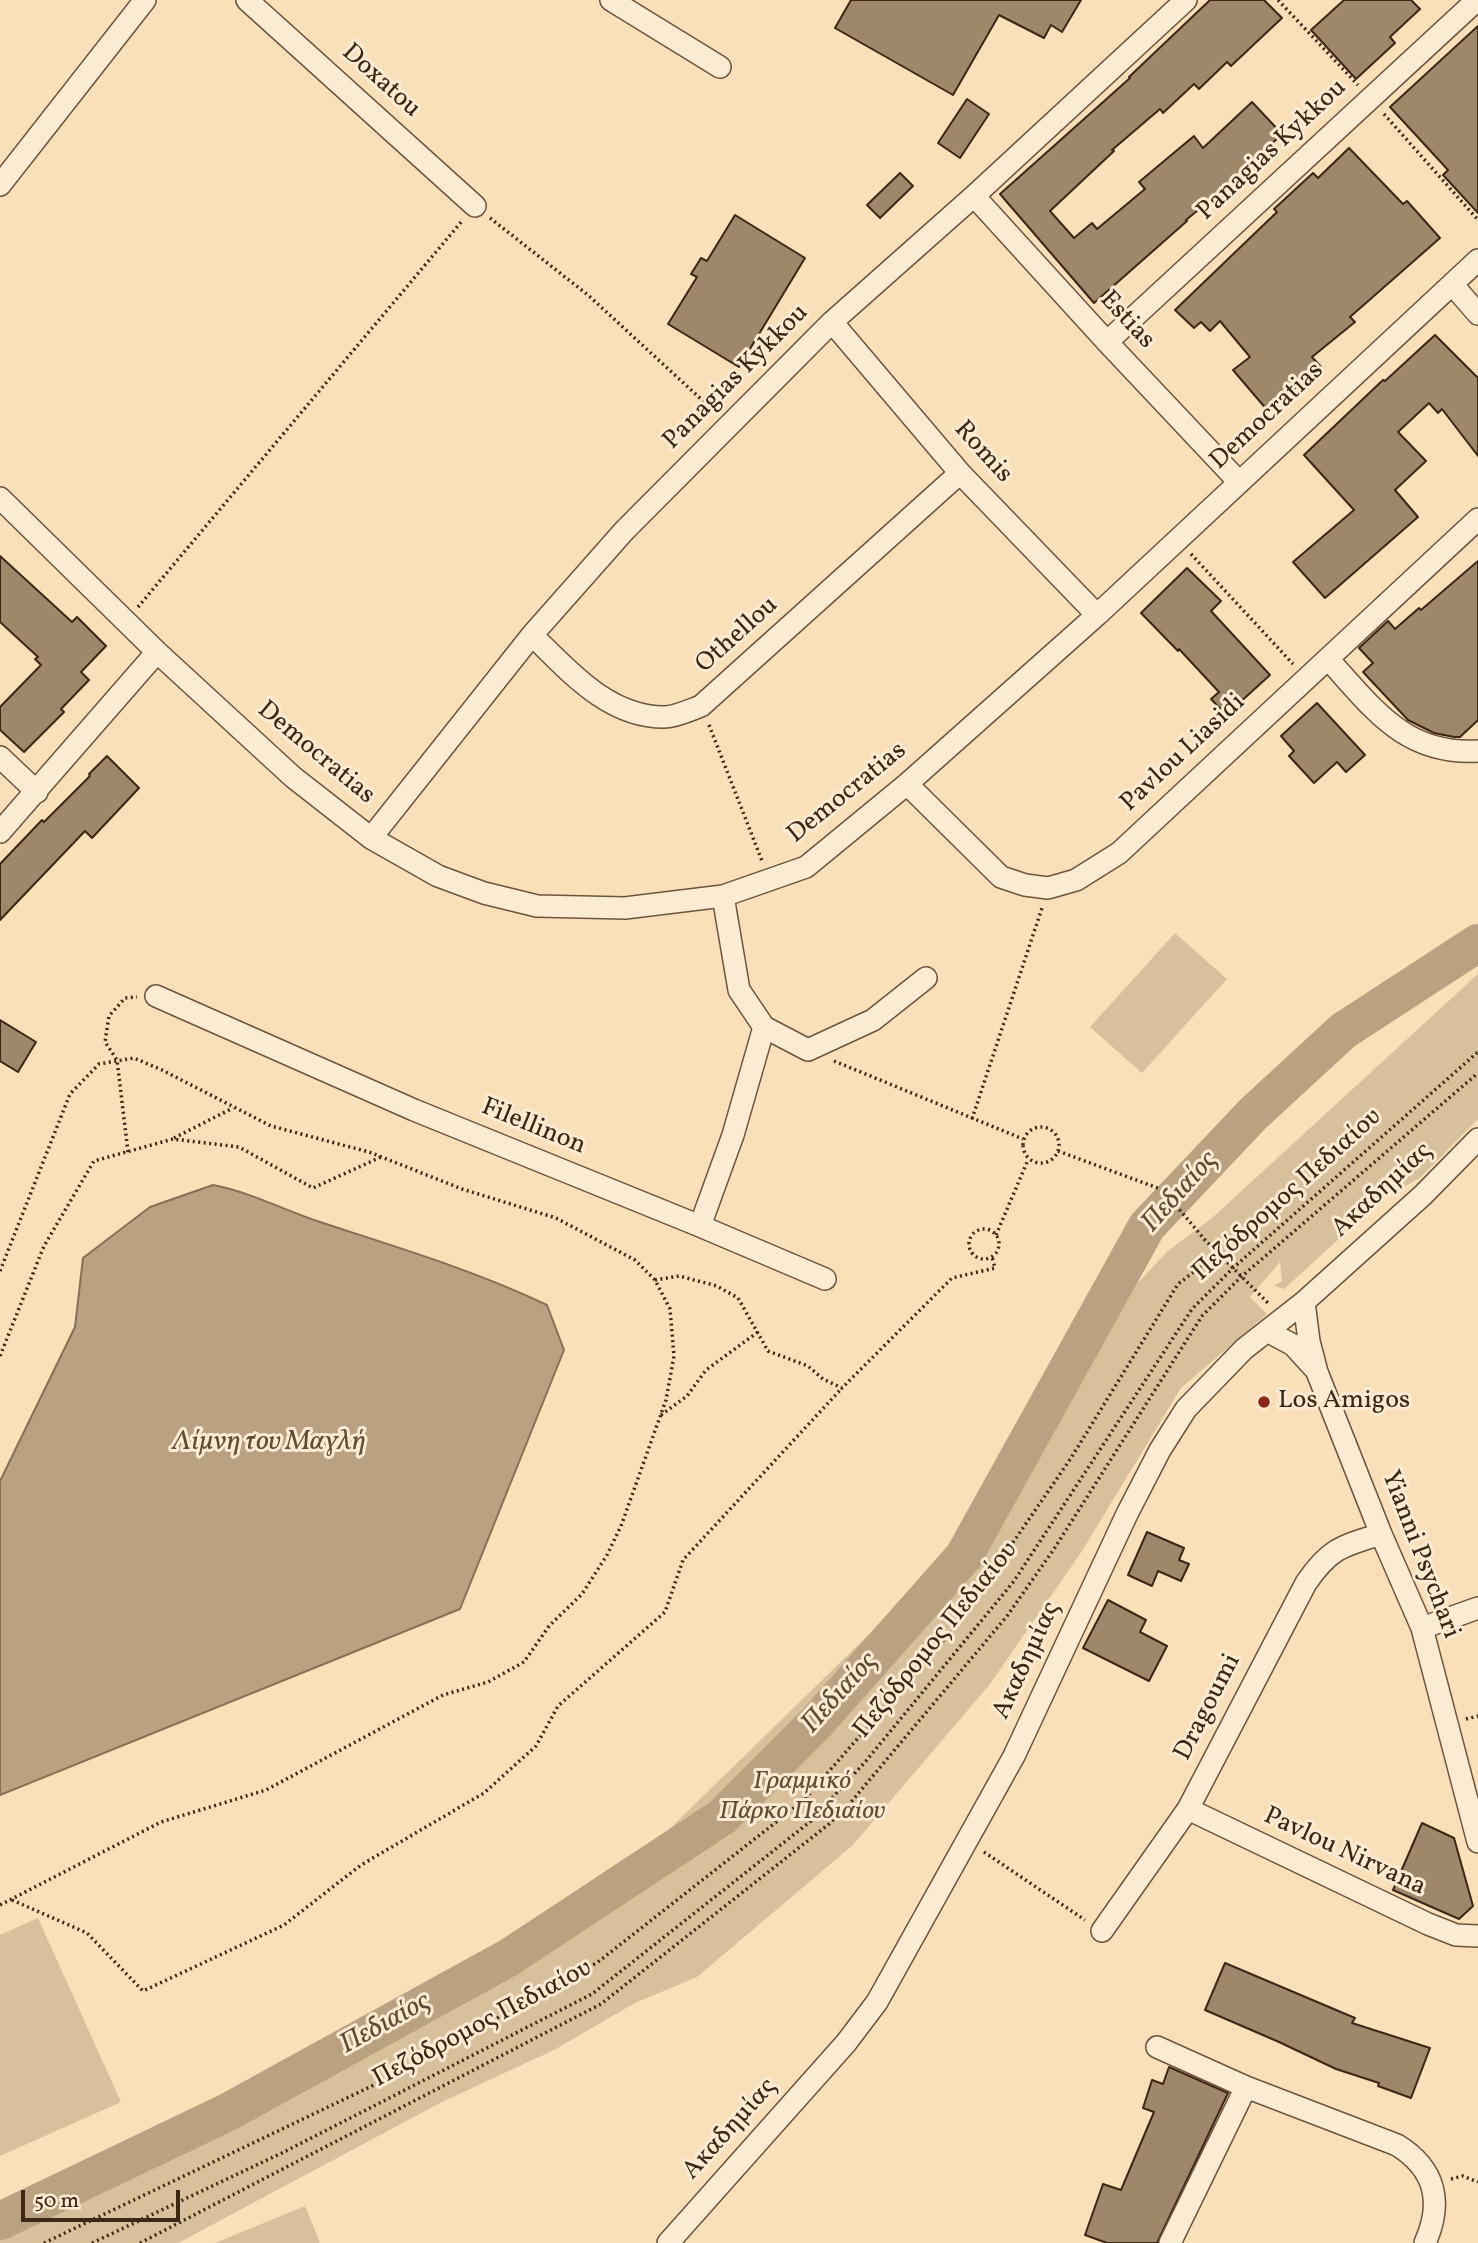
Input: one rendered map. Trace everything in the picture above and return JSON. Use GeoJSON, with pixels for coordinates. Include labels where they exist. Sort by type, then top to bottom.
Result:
{"type":"FeatureCollection","features":[{"type":"Feature","properties":{"kind":"street"},"geometry":{"type":"LineString","coordinates":[[0,185],[145,0]]}},
{"type":"Feature","properties":{"kind":"street","name":"Doxatou"},"geometry":{"type":"LineString","coordinates":[[247,0],[475,206]]}},
{"type":"Feature","properties":{"kind":"street"},"geometry":{"type":"LineString","coordinates":[[611,0],[720,67]]}},
{"type":"Feature","properties":{"kind":"street","name":"Panagias Kykkou"},"geometry":{"type":"LineString","coordinates":[[371,838],[532,635],[624,531],[832,322],[974,196],[1186,0]]}},
{"type":"Feature","properties":{"kind":"street","name":"Panagias Kykkou"},"geometry":{"type":"LineString","coordinates":[[1107,342],[1476,0]]}},
{"type":"Feature","properties":{"kind":"street","name":"Estias"},"geometry":{"type":"LineString","coordinates":[[974,196],[1239,482]]}},
{"type":"Feature","properties":{"kind":"street","name":"Democratias"},"geometry":{"type":"LineString","coordinates":[[0,498],[157,652],[293,777],[371,838],[438,876],[484,893],[537,906],[625,908],[723,896],[806,867],[907,784],[1097,615],[1478,260]]}},
{"type":"Feature","properties":{"kind":"street"},"geometry":{"type":"LineString","coordinates":[[1452,284],[1478,314]]}},
{"type":"Feature","properties":{"kind":"street","name":"Romis"},"geometry":{"type":"LineString","coordinates":[[832,322],[960,473],[1097,615]]}},
{"type":"Feature","properties":{"kind":"street","name":"Othellou"},"geometry":{"type":"LineString","coordinates":[[532,635],[587,688],[629,712],[666,717],[701,706],[960,473]]}},
{"type":"Feature","properties":{"kind":"street","name":"Pavlou Liasidi"},"geometry":{"type":"LineString","coordinates":[[907,784],[1001,877],[1025,885],[1048,888],[1076,880],[1119,853],[1478,519]]}},
{"type":"Feature","properties":{"kind":"street"},"geometry":{"type":"LineString","coordinates":[[0,832],[157,652]]}},
{"type":"Feature","properties":{"kind":"street"},"geometry":{"type":"LineString","coordinates":[[1328,659],[1381,718],[1406,735],[1435,748],[1478,751]]}},
{"type":"Feature","properties":{"kind":"street"},"geometry":{"type":"LineString","coordinates":[[0,757],[37,792]]}},
{"type":"Feature","properties":{"kind":"street"},"geometry":{"type":"LineString","coordinates":[[723,896],[739,990],[764,1027],[808,1050],[873,1020],[926,978]]}},
{"type":"Feature","properties":{"kind":"street","name":"Filellinon"},"geometry":{"type":"LineString","coordinates":[[156,996],[414,1110],[825,1279]]}},
{"type":"Feature","properties":{"kind":"street"},"geometry":{"type":"LineString","coordinates":[[700,1226],[733,1135],[764,1027]]}},
{"type":"Feature","properties":{"kind":"street","name":"Ακαδημίας"},"geometry":{"type":"LineString","coordinates":[[668,2243],[846,2043],[877,2002],[1014,1756],[1127,1514],[1160,1450],[1186,1409],[1244,1349],[1304,1302],[1423,1195],[1478,1139]]}},
{"type":"Feature","properties":{"kind":"street","name":"Yianni Psychari"},"geometry":{"type":"LineString","coordinates":[[1304,1302],[1309,1342],[1317,1372],[1381,1534],[1422,1628],[1478,1842]]}},
{"type":"Feature","properties":{"kind":"street","name":"Yianni Psychari"},"geometry":{"type":"LineString","coordinates":[[1275,1324],[1317,1372]]}},
{"type":"Feature","properties":{"kind":"street","name":"Dragoumi"},"geometry":{"type":"LineString","coordinates":[[1102,1931],[1188,1809],[1313,1572],[1332,1552],[1381,1534]]}},
{"type":"Feature","properties":{"kind":"street"},"geometry":{"type":"LineString","coordinates":[[1422,1628],[1478,1608]]}},
{"type":"Feature","properties":{"kind":"street","name":"Pavlou Nirvana"},"geometry":{"type":"LineString","coordinates":[[1188,1809],[1428,1924],[1456,1935],[1478,1936]]}},
{"type":"Feature","properties":{"kind":"street"},"geometry":{"type":"LineString","coordinates":[[1157,2047],[1246,2087],[1398,2146],[1412,2155],[1425,2170],[1432,2185],[1434,2215],[1425,2243]]}},
{"type":"Feature","properties":{"kind":"street"},"geometry":{"type":"LineString","coordinates":[[1170,2243],[1246,2087]]}},
{"type":"Feature","properties":{"kind":"path"},"geometry":{"type":"LineString","coordinates":[[1278,0],[1478,220]]}},
{"type":"Feature","properties":{"kind":"path"},"geometry":{"type":"LineString","coordinates":[[126,622],[475,206],[588,295],[729,424]]}},
{"type":"Feature","properties":{"kind":"path"},"geometry":{"type":"LineString","coordinates":[[1177,540],[1307,678]]}},
{"type":"Feature","properties":{"kind":"path"},"geometry":{"type":"LineString","coordinates":[[701,706],[769,880]]}},
{"type":"Feature","properties":{"kind":"path"},"geometry":{"type":"LineString","coordinates":[[972,1119],[1048,888]]}},
{"type":"Feature","properties":{"kind":"path"},"geometry":{"type":"LineString","coordinates":[[128,1152],[117,1060],[106,1042],[109,1016],[125,998],[156,996]]}},
{"type":"Feature","properties":{"kind":"path"},"geometry":{"type":"LineString","coordinates":[[808,1050],[1023,1139]]}},
{"type":"Feature","properties":{"kind":"path","name":"Πεζόδρομος Πεδιαίου"},"geometry":{"type":"LineString","coordinates":[[92,2243],[284,2152],[592,1993],[811,1821],[866,1761],[1014,1581],[1192,1309],[1233,1268],[1478,1052]]}},
{"type":"Feature","properties":{"kind":"path"},"geometry":{"type":"LineString","coordinates":[[0,1271],[70,1094],[99,1064],[134,1058],[271,1126],[381,1157],[462,1189],[556,1218],[635,1260],[655,1280],[670,1309],[674,1356],[661,1415],[621,1526],[607,1555],[582,1594],[549,1626],[524,1662],[488,1682],[443,1695],[266,1790],[161,1822],[0,1905]]}},
{"type":"Feature","properties":{"kind":"path"},"geometry":{"type":"LineString","coordinates":[[140,2243],[601,2004],[829,1824],[846,1808],[1007,1616],[1054,1549],[1202,1316],[1241,1277],[1478,1073]]}},
{"type":"Feature","properties":{"kind":"path"},"geometry":{"type":"LineString","coordinates":[[0,1356],[44,1246],[94,1161],[173,1139],[235,1108]]}},
{"type":"Feature","properties":{"kind":"path"},"geometry":{"type":"LineString","coordinates":[[1033,1128],[1048,1128],[1058,1138],[1058,1151],[1049,1162],[1042,1164],[1028,1159],[1022,1146],[1023,1139],[1033,1128]]}},
{"type":"Feature","properties":{"kind":"path"},"geometry":{"type":"LineString","coordinates":[[173,1139],[239,1147],[313,1188],[381,1157]]}},
{"type":"Feature","properties":{"kind":"path"},"geometry":{"type":"LineString","coordinates":[[1058,1151],[1163,1189],[1205,1240],[1241,1277],[1275,1324]]}},
{"type":"Feature","properties":{"kind":"path"},"geometry":{"type":"LineString","coordinates":[[996,1235],[983,1229],[973,1233],[969,1242],[970,1252],[977,1258],[992,1257],[998,1250],[996,1235],[1028,1159]]}},
{"type":"Feature","properties":{"kind":"path"},"geometry":{"type":"LineString","coordinates":[[12,1900],[87,1933],[143,1991],[284,1925],[361,1865],[484,1793],[536,1746],[558,1706],[665,1612],[683,1560],[842,1388],[952,1278],[995,1268],[992,1257]]}},
{"type":"Feature","properties":{"kind":"path"},"geometry":{"type":"LineString","coordinates":[[44,2243],[397,2074],[598,1962],[803,1801],[955,1627],[1072,1458],[1178,1284],[1203,1265],[1224,1260]]}},
{"type":"Feature","properties":{"kind":"path"},"geometry":{"type":"LineString","coordinates":[[655,1280],[679,1276],[717,1286],[738,1298],[768,1351],[808,1366],[823,1379],[842,1388]]}},
{"type":"Feature","properties":{"kind":"path"},"geometry":{"type":"LineString","coordinates":[[661,1415],[687,1396],[706,1370],[758,1332]]}},
{"type":"Feature","properties":{"kind":"path"},"geometry":{"type":"LineString","coordinates":[[967,1841],[1102,1931]]}},
{"type":"Feature","properties":{"kind":"path"},"geometry":{"type":"LineString","coordinates":[[1432,2185],[1463,2176],[1478,2182]]}},
{"type":"Feature","properties":{"kind":"green space"},"geometry":{"type":"Polygon","coordinates":[[[1175,933],[1227,979],[1142,1073],[1090,1027],[1175,933]]]}},
{"type":"Feature","properties":{"kind":"green space","name":"Γραμμικό Πάρκο Πεδιαίου"},"geometry":{"type":"Polygon","coordinates":[[[1478,974],[1478,1119],[1420,1178],[1384,1198],[1284,1289],[1274,1286],[1282,1281],[1280,1262],[1250,1297],[1267,1314],[1181,1388],[1082,1551],[990,1684],[853,1845],[697,1977],[635,2003],[554,2050],[442,2102],[178,2243],[0,2243],[0,2236],[306,2084],[520,1963],[649,1849],[990,1516],[1091,1359],[1131,1290],[1169,1250],[1212,1218],[1478,974]]]}},
{"type":"Feature","properties":{"kind":"green space"},"geometry":{"type":"Polygon","coordinates":[[[38,1918],[121,2102],[0,2156],[0,1935],[38,1918]]]}},
{"type":"Feature","properties":{"kind":"green space"},"geometry":{"type":"Polygon","coordinates":[[[305,2206],[320,2243],[215,2243],[305,2206]]]}},
{"type":"Feature","properties":{"kind":"water","name":"Λίμνη του Μαγλή"},"geometry":{"type":"Polygon","coordinates":[[[213,1185],[463,1270],[547,1305],[564,1350],[460,1609],[0,1795],[0,1481],[75,1327],[83,1258],[150,1207],[213,1185]]]}},
{"type":"Feature","properties":{"kind":"building"},"geometry":{"type":"Polygon","coordinates":[[[851,0],[1081,0],[1062,32],[1051,25],[1044,38],[999,15],[953,95],[835,28],[851,0]]]}},
{"type":"Feature","properties":{"kind":"building"},"geometry":{"type":"Polygon","coordinates":[[[1210,0],[1264,0],[1282,18],[1231,66],[1227,62],[1199,89],[1194,84],[1163,113],[1160,109],[1112,150],[1114,151],[1050,211],[1074,238],[1092,223],[1097,229],[1145,189],[1139,182],[1194,136],[1203,148],[1252,102],[1282,134],[1265,150],[1268,153],[1249,171],[1248,169],[1186,220],[1094,303],[1000,194],[1130,78],[1210,0]]]}},
{"type":"Feature","properties":{"kind":"building"},"geometry":{"type":"Polygon","coordinates":[[[1344,0],[1411,0],[1420,9],[1390,37],[1395,43],[1356,79],[1311,30],[1344,0]]]}},
{"type":"Feature","properties":{"kind":"building"},"geometry":{"type":"Polygon","coordinates":[[[1478,26],[1478,213],[1443,175],[1448,170],[1390,107],[1478,26]]]}},
{"type":"Feature","properties":{"kind":"building"},"geometry":{"type":"Polygon","coordinates":[[[967,99],[989,114],[960,158],[938,143],[967,99]]]}},
{"type":"Feature","properties":{"kind":"building"},"geometry":{"type":"Polygon","coordinates":[[[1349,148],[1403,204],[1407,201],[1440,238],[1350,317],[1355,322],[1312,357],[1321,367],[1268,411],[1233,370],[1250,357],[1220,321],[1210,331],[1201,322],[1194,328],[1175,310],[1277,212],[1274,209],[1313,173],[1318,178],[1349,148]]]}},
{"type":"Feature","properties":{"kind":"building"},"geometry":{"type":"Polygon","coordinates":[[[900,173],[913,186],[880,218],[867,205],[900,173]]]}},
{"type":"Feature","properties":{"kind":"building"},"geometry":{"type":"Polygon","coordinates":[[[735,215],[805,258],[739,367],[668,324],[697,277],[691,274],[701,258],[707,261],[735,215]]]}},
{"type":"Feature","properties":{"kind":"building"},"geometry":{"type":"Polygon","coordinates":[[[1435,335],[1478,378],[1478,456],[1442,409],[1438,413],[1429,403],[1398,432],[1426,461],[1395,490],[1418,517],[1325,598],[1293,562],[1354,510],[1304,455],[1435,335]]]}},
{"type":"Feature","properties":{"kind":"building"},"geometry":{"type":"Polygon","coordinates":[[[0,556],[72,622],[77,617],[106,646],[81,672],[89,680],[61,709],[64,712],[24,752],[0,730],[0,707],[41,665],[35,659],[38,657],[0,622],[0,556]]]}},
{"type":"Feature","properties":{"kind":"building"},"geometry":{"type":"Polygon","coordinates":[[[1478,561],[1478,720],[1460,737],[1454,737],[1434,733],[1408,720],[1363,672],[1373,663],[1359,648],[1388,621],[1395,629],[1419,608],[1421,610],[1478,561]]]}},
{"type":"Feature","properties":{"kind":"building"},"geometry":{"type":"Polygon","coordinates":[[[1187,568],[1221,601],[1211,611],[1270,675],[1226,715],[1211,699],[1219,692],[1141,613],[1187,568]]]}},
{"type":"Feature","properties":{"kind":"building"},"geometry":{"type":"Polygon","coordinates":[[[1317,703],[1365,755],[1346,772],[1337,762],[1314,783],[1289,756],[1294,751],[1281,736],[1317,703]]]}},
{"type":"Feature","properties":{"kind":"building"},"geometry":{"type":"Polygon","coordinates":[[[107,756],[139,788],[92,838],[85,831],[0,920],[0,864],[107,756]]]}},
{"type":"Feature","properties":{"kind":"building"},"geometry":{"type":"Polygon","coordinates":[[[0,1020],[36,1042],[18,1072],[0,1061],[0,1020]]]}},
{"type":"Feature","properties":{"kind":"building"},"geometry":{"type":"Polygon","coordinates":[[[1147,1532],[1184,1548],[1179,1560],[1189,1564],[1181,1581],[1158,1571],[1152,1586],[1128,1575],[1147,1532]]]}},
{"type":"Feature","properties":{"kind":"building"},"geometry":{"type":"Polygon","coordinates":[[[1108,1600],[1146,1620],[1140,1632],[1167,1646],[1149,1681],[1083,1648],[1108,1600]]]}},
{"type":"Feature","properties":{"kind":"building"},"geometry":{"type":"Polygon","coordinates":[[[1422,1823],[1454,1838],[1473,1906],[1459,1919],[1393,1890],[1422,1823]]]}},
{"type":"Feature","properties":{"kind":"building"},"geometry":{"type":"Polygon","coordinates":[[[1225,1963],[1355,2018],[1352,2023],[1430,2048],[1411,2098],[1378,2086],[1379,2083],[1336,2069],[1205,2010],[1225,1963]]]}},
{"type":"Feature","properties":{"kind":"building"},"geometry":{"type":"Polygon","coordinates":[[[1169,2067],[1228,2093],[1157,2243],[1107,2243],[1085,2235],[1103,2184],[1121,2190],[1154,2112],[1143,2108],[1152,2080],[1163,2084],[1169,2067]]]}},
{"type":"Feature","properties":{"kind":"waterway","name":"Πεδιαίος"},"geometry":{"type":"LineString","coordinates":[[0,2221],[228,2112],[508,1958],[722,1817],[816,1723],[964,1556],[1147,1226],[1253,1114],[1343,1031],[1478,943]]}},
{"type":"Feature","properties":{"kind":"place","name":"Los Amigos"},"geometry":{"type":"Point","coordinates":[1264,1402]}}]}
